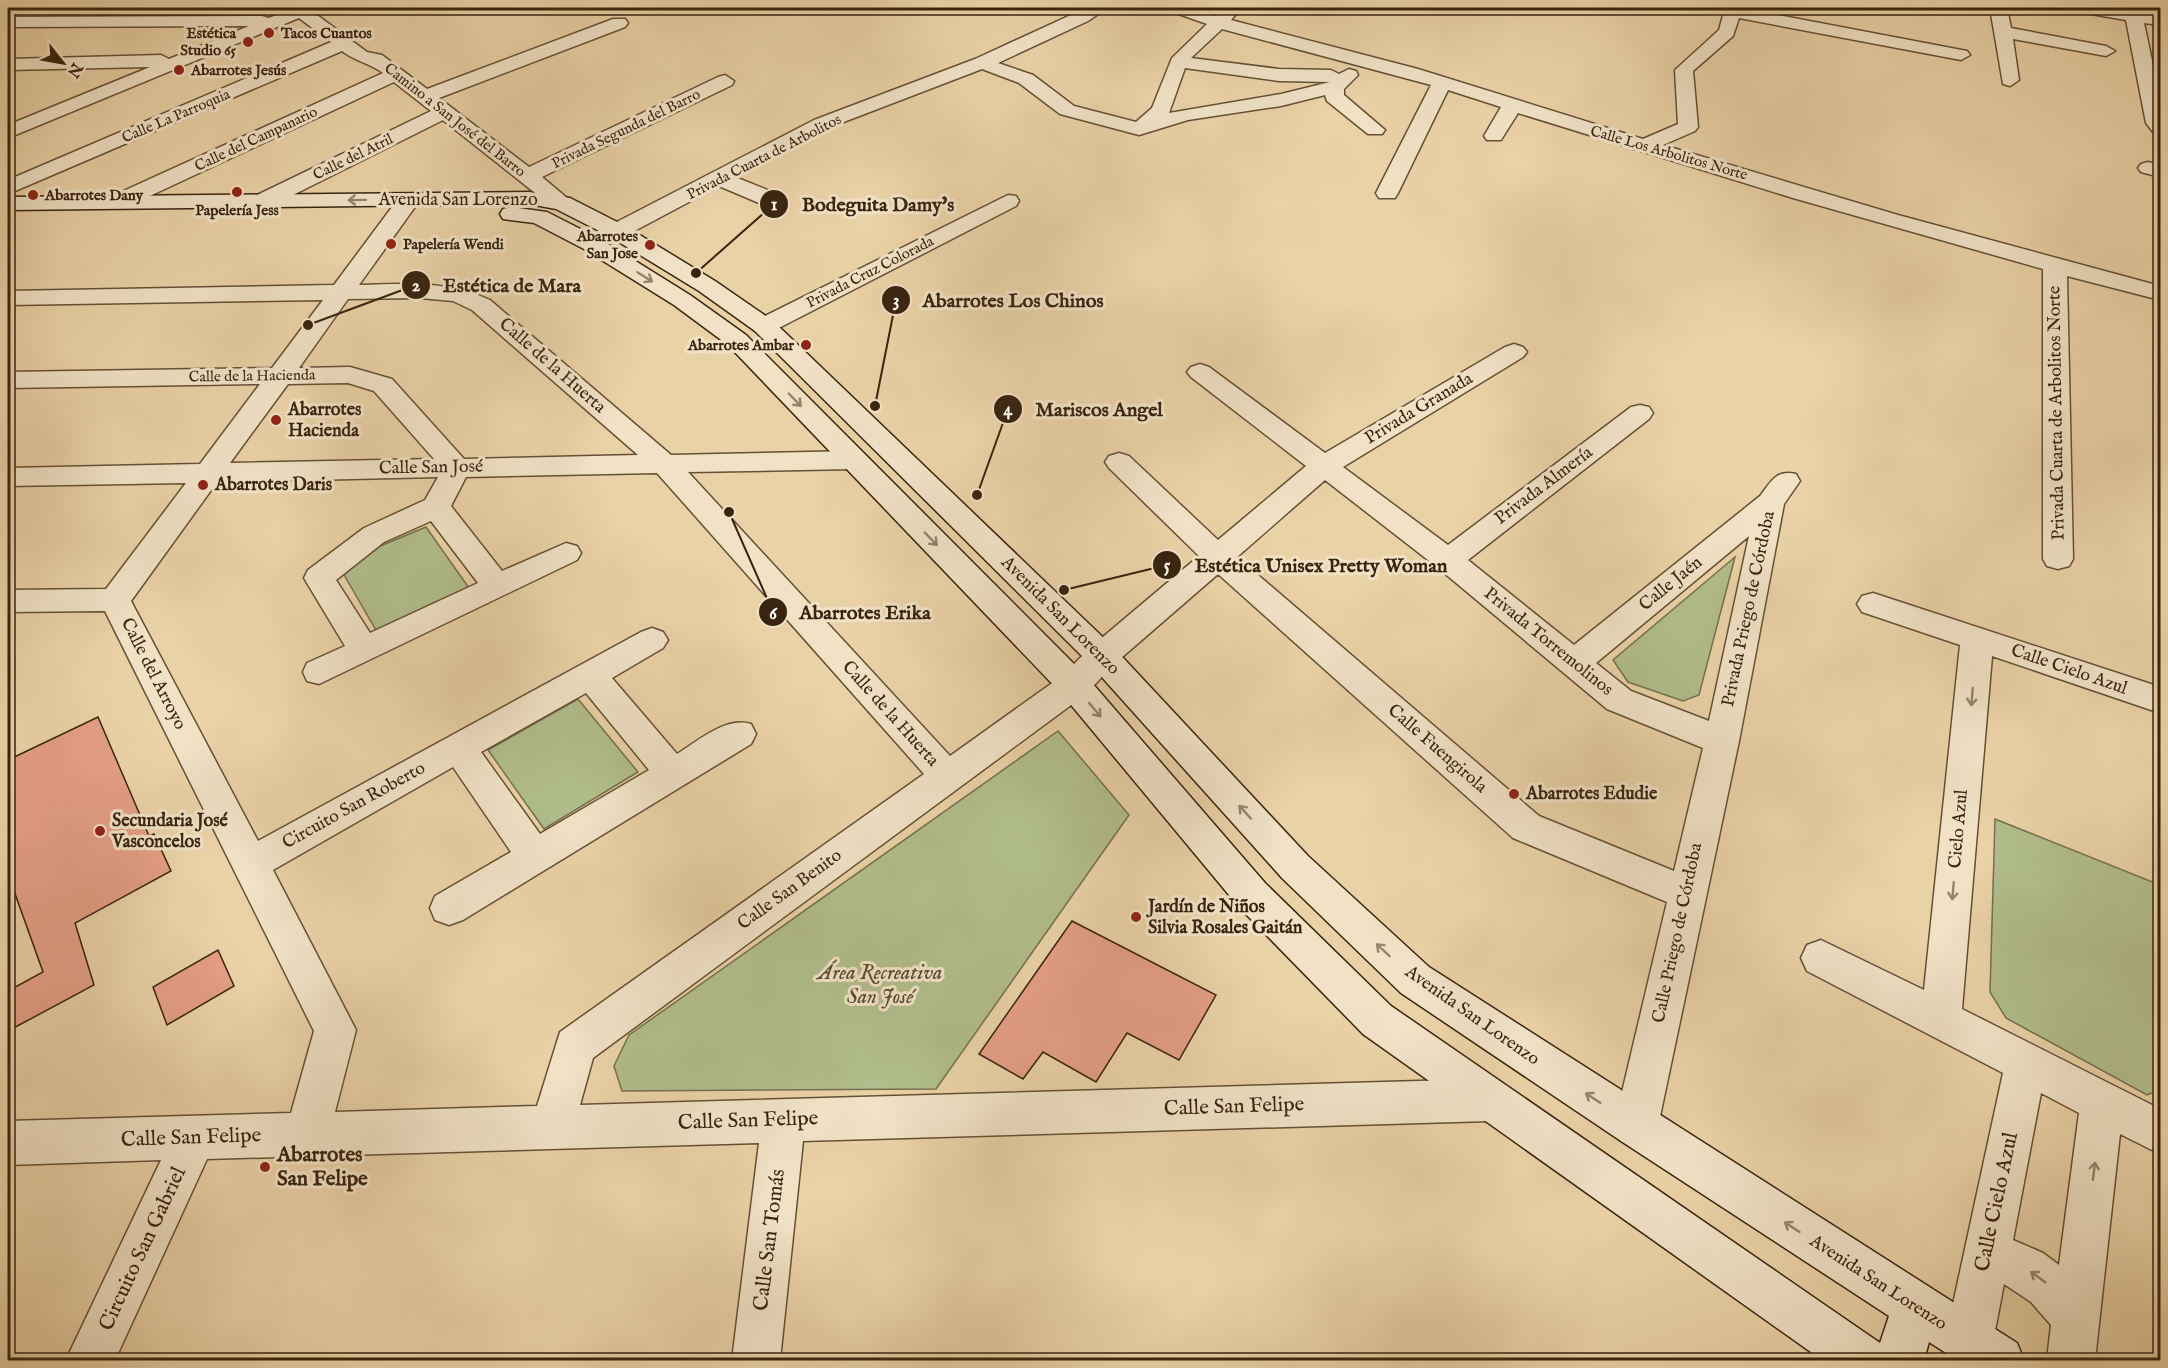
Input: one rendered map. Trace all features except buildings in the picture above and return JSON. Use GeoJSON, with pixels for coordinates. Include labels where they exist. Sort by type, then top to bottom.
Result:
{"type":"FeatureCollection","features":[{"type":"Feature","properties":{"kind":"street","name":"Camino a San José del Barro"},"geometry":{"type":"LineString","coordinates":[[324,8],[376,52],[376,59]]}},
{"type":"Feature","properties":{"kind":"street","name":"Calle Los Arbolitos Norte"},"geometry":{"type":"LineString","coordinates":[[1179,8],[1221,24],[1442,82],[1512,106],[1645,146],[2055,266],[2160,293]]}},
{"type":"Feature","properties":{"kind":"street"},"geometry":{"type":"LineString","coordinates":[[1145,126],[1167,103],[1178,62],[1221,24],[1234,8]]}},
{"type":"Feature","properties":{"kind":"street"},"geometry":{"type":"LineString","coordinates":[[1999,8],[2010,80]]}},
{"type":"Feature","properties":{"kind":"street"},"geometry":{"type":"LineString","coordinates":[[2085,8],[2160,20]]}},
{"type":"Feature","properties":{"kind":"street","name":"Camino a San José del Barro"},"geometry":{"type":"LineString","coordinates":[[302,9],[362,57],[376,59],[527,176],[550,210]]}},
{"type":"Feature","properties":{"kind":"street"},"geometry":{"type":"LineString","coordinates":[[8,132],[278,21],[302,9]]}},
{"type":"Feature","properties":{"kind":"street"},"geometry":{"type":"LineString","coordinates":[[1645,146],[1688,128],[1684,70],[1727,32],[1733,10],[1961,55]]}},
{"type":"Feature","properties":{"kind":"street"},"geometry":{"type":"LineString","coordinates":[[2134,15],[2156,123],[2160,128]]}},
{"type":"Feature","properties":{"kind":"street","name":"Privada Cuarta de Arbolitos"},"geometry":{"type":"LineString","coordinates":[[617,231],[722,179],[821,124],[982,63],[1094,16]]}},
{"type":"Feature","properties":{"kind":"street"},"geometry":{"type":"LineString","coordinates":[[8,22],[278,21]]}},
{"type":"Feature","properties":{"kind":"street"},"geometry":{"type":"LineString","coordinates":[[425,97],[619,22]]}},
{"type":"Feature","properties":{"kind":"street"},"geometry":{"type":"LineString","coordinates":[[2003,32],[2106,51]]}},
{"type":"Feature","properties":{"kind":"street","name":"Calle La Parroquia"},"geometry":{"type":"LineString","coordinates":[[9,206],[344,43]]}},
{"type":"Feature","properties":{"kind":"street"},"geometry":{"type":"LineString","coordinates":[[8,64],[181,61]]}},
{"type":"Feature","properties":{"kind":"street"},"geometry":{"type":"LineString","coordinates":[[1178,62],[1342,81]]}},
{"type":"Feature","properties":{"kind":"street"},"geometry":{"type":"LineString","coordinates":[[982,63],[1026,79],[1067,110],[1145,126],[1187,114],[1281,100],[1342,81],[1367,63]]}},
{"type":"Feature","properties":{"kind":"street","name":"Calle del Campanario"},"geometry":{"type":"LineString","coordinates":[[116,203],[396,74]]}},
{"type":"Feature","properties":{"kind":"street","name":"Privada Segunda del Barro"},"geometry":{"type":"LineString","coordinates":[[527,176],[725,81]]}},
{"type":"Feature","properties":{"kind":"street"},"geometry":{"type":"LineString","coordinates":[[1342,81],[1334,97],[1376,130]]}},
{"type":"Feature","properties":{"kind":"street"},"geometry":{"type":"LineString","coordinates":[[1387,193],[1442,82]]}},
{"type":"Feature","properties":{"kind":"street"},"geometry":{"type":"LineString","coordinates":[[1494,136],[1512,106]]}},
{"type":"Feature","properties":{"kind":"street"},"geometry":{"type":"LineString","coordinates":[[8,110],[65,109]]}},
{"type":"Feature","properties":{"kind":"street","name":"Calle del Atril"},"geometry":{"type":"LineString","coordinates":[[261,201],[445,112]]}},
{"type":"Feature","properties":{"kind":"street"},"geometry":{"type":"LineString","coordinates":[[722,179],[768,198]]}},
{"type":"Feature","properties":{"kind":"street","name":"Avenida San Lorenzo"},"geometry":{"type":"LineString","coordinates":[[9,206],[116,203],[206,210],[261,201],[514,214],[550,210],[617,231],[707,286],[764,326],[1102,656],[1295,867],[1415,980],[1636,1126],[1985,1351]]}},
{"type":"Feature","properties":{"kind":"street","name":"Privada Cruz Colorada"},"geometry":{"type":"LineString","coordinates":[[764,326],[1008,201]]}},
{"type":"Feature","properties":{"kind":"street","name":"Avenida San Lorenzo"},"geometry":{"type":"LineString","coordinates":[[9,206],[206,210],[403,208]]}},
{"type":"Feature","properties":{"kind":"street","name":"Calle del Arroyo"},"geometry":{"type":"LineString","coordinates":[[307,1134],[335,1030],[115,600],[403,208]]}},
{"type":"Feature","properties":{"kind":"street","name":"Avenida San Lorenzo"},"geometry":{"type":"LineString","coordinates":[[550,210],[592,244],[682,300],[737,340],[1074,685],[1252,895],[1377,1020],[1863,1360]]}},
{"type":"Feature","properties":{"kind":"street","name":"Privada Cuarta de Arbolitos Norte"},"geometry":{"type":"LineString","coordinates":[[2055,266],[2058,559]]}},
{"type":"Feature","properties":{"kind":"street","name":"Calle de la Huerta"},"geometry":{"type":"LineString","coordinates":[[8,298],[420,291],[458,294],[481,305],[665,464],[947,776]]}},
{"type":"Feature","properties":{"kind":"street","name":"Privada Granada"},"geometry":{"type":"LineString","coordinates":[[1218,557],[1324,466],[1514,352]]}},
{"type":"Feature","properties":{"kind":"street"},"geometry":{"type":"LineString","coordinates":[[1200,372],[1324,466]]}},
{"type":"Feature","properties":{"kind":"street","name":"Calle de la Hacienda"},"geometry":{"type":"LineString","coordinates":[[8,380],[350,375],[382,385],[457,468]]}},
{"type":"Feature","properties":{"kind":"street","name":"Privada Almería"},"geometry":{"type":"LineString","coordinates":[[1448,560],[1640,413]]}},
{"type":"Feature","properties":{"kind":"street","name":"Calle San José"},"geometry":{"type":"LineString","coordinates":[[8,477],[854,460]]}},
{"type":"Feature","properties":{"kind":"street","name":"Calle Fuengirola"},"geometry":{"type":"LineString","coordinates":[[1119,462],[1218,557],[1526,827],[1686,894]]}},
{"type":"Feature","properties":{"kind":"street","name":"Privada Torremolinos"},"geometry":{"type":"LineString","coordinates":[[1324,466],[1448,560],[1618,700],[1722,741]]}},
{"type":"Feature","properties":{"kind":"street"},"geometry":{"type":"LineString","coordinates":[[364,650],[320,578],[374,535],[436,507],[457,468]]}},
{"type":"Feature","properties":{"kind":"street","name":"Calle Jaén"},"geometry":{"type":"LineString","coordinates":[[1572,664],[1778,492]]}},
{"type":"Feature","properties":{"kind":"street","name":"Privada Priego de Córdoba"},"geometry":{"type":"LineString","coordinates":[[1722,741],[1778,492]]}},
{"type":"Feature","properties":{"kind":"street"},"geometry":{"type":"LineString","coordinates":[[436,507],[497,586]]}},
{"type":"Feature","properties":{"kind":"street"},"geometry":{"type":"LineString","coordinates":[[319,672],[566,553]]}},
{"type":"Feature","properties":{"kind":"street","name":"Calle San Benito"},"geometry":{"type":"LineString","coordinates":[[553,1127],[575,1046],[1074,685],[1102,656],[1218,557]]}},
{"type":"Feature","properties":{"kind":"street"},"geometry":{"type":"LineString","coordinates":[[8,601],[115,600]]}},
{"type":"Feature","properties":{"kind":"street","name":"Calle Cielo Azul"},"geometry":{"type":"LineString","coordinates":[[1873,604],[2160,700]]}},
{"type":"Feature","properties":{"kind":"street","name":"Cielo Azul"},"geometry":{"type":"LineString","coordinates":[[1941,1019],[1977,639]]}},
{"type":"Feature","properties":{"kind":"street","name":"Circuito San Roberto"},"geometry":{"type":"LineString","coordinates":[[250,864],[652,640]]}},
{"type":"Feature","properties":{"kind":"street"},"geometry":{"type":"LineString","coordinates":[[591,675],[673,774]]}},
{"type":"Feature","properties":{"kind":"street"},"geometry":{"type":"LineString","coordinates":[[449,908],[739,734]]}},
{"type":"Feature","properties":{"kind":"street","name":"Calle Priego de Córdoba"},"geometry":{"type":"LineString","coordinates":[[1636,1126],[1722,741]]}},
{"type":"Feature","properties":{"kind":"street"},"geometry":{"type":"LineString","coordinates":[[459,748],[535,857]]}},
{"type":"Feature","properties":{"kind":"street"},"geometry":{"type":"LineString","coordinates":[[1821,958],[2160,1132]]}},
{"type":"Feature","properties":{"kind":"street","name":"Calle Cielo Azul"},"geometry":{"type":"LineString","coordinates":[[1985,1351],[1987,1255],[2026,1063]]}},
{"type":"Feature","properties":{"kind":"street","name":"Calle San Felipe"},"geometry":{"type":"LineString","coordinates":[[8,1143],[1489,1100]]}},
{"type":"Feature","properties":{"kind":"street"},"geometry":{"type":"LineString","coordinates":[[2073,1339],[2102,1102]]}},
{"type":"Feature","properties":{"kind":"street","name":"Calle San Tomás"},"geometry":{"type":"LineString","coordinates":[[756,1360],[784,1120]]}},
{"type":"Feature","properties":{"kind":"street","name":"Circuito San Gabriel"},"geometry":{"type":"LineString","coordinates":[[90,1360],[195,1137]]}},
{"type":"Feature","properties":{"kind":"street"},"geometry":{"type":"LineString","coordinates":[[1987,1255],[2021,1266],[2037,1275],[2051,1287],[2073,1339]]}},
{"type":"Feature","properties":{"kind":"street"},"geometry":{"type":"LineString","coordinates":[[1899,1360],[1915,1307]]}},
{"type":"Feature","properties":{"kind":"green space"},"geometry":{"type":"Polygon","coordinates":[[[426,527],[469,588],[377,632],[343,573],[368,551],[426,527]]]}},
{"type":"Feature","properties":{"kind":"green space"},"geometry":{"type":"Polygon","coordinates":[[[1735,557],[1699,695],[1683,701],[1628,682],[1613,660],[1735,557]]]}},
{"type":"Feature","properties":{"kind":"green space"},"geometry":{"type":"Polygon","coordinates":[[[578,699],[638,772],[544,829],[488,750],[578,699]]]}},
{"type":"Feature","properties":{"kind":"green space","name":"Área Recreativa San José"},"geometry":{"type":"Polygon","coordinates":[[[1058,731],[1129,815],[936,1089],[622,1091],[614,1066],[629,1035],[1058,731]]]}},
{"type":"Feature","properties":{"kind":"green space"},"geometry":{"type":"Polygon","coordinates":[[[1995,819],[2160,885],[2160,1090],[2147,1095],[2006,1018],[1990,992],[1995,819]]]}},
{"type":"Feature","properties":{"kind":"place","name":"Tacos Cuantos"},"geometry":{"type":"Point","coordinates":[269,33]}},
{"type":"Feature","properties":{"kind":"place","name":"Estética Studio 65"},"geometry":{"type":"Point","coordinates":[248,42]}},
{"type":"Feature","properties":{"kind":"place","name":"Abarrotes Jesús"},"geometry":{"type":"Point","coordinates":[179,70]}},
{"type":"Feature","properties":{"kind":"place","name":"Papelería Jess"},"geometry":{"type":"Point","coordinates":[237,192]}},
{"type":"Feature","properties":{"kind":"place","name":"Abarrotes Dany"},"geometry":{"type":"Point","coordinates":[33,195]}},
{"type":"Feature","properties":{"kind":"place","name":"Papelería Wendi"},"geometry":{"type":"Point","coordinates":[391,244]}},
{"type":"Feature","properties":{"kind":"place","name":"Abarrotes San Jose"},"geometry":{"type":"Point","coordinates":[650,245]}},
{"type":"Feature","properties":{"kind":"place","name":"Bodeguita Damy's"},"geometry":{"type":"Point","coordinates":[696,273]}},
{"type":"Feature","properties":{"kind":"place","name":"Estética de Mara"},"geometry":{"type":"Point","coordinates":[308,325]}},
{"type":"Feature","properties":{"kind":"place","name":"Abarrotes Ambar"},"geometry":{"type":"Point","coordinates":[806,345]}},
{"type":"Feature","properties":{"kind":"place","name":"Abarrotes Los Chinos"},"geometry":{"type":"Point","coordinates":[875,406]}},
{"type":"Feature","properties":{"kind":"place","name":"Abarrotes Hacienda"},"geometry":{"type":"Point","coordinates":[276,420]}},
{"type":"Feature","properties":{"kind":"place","name":"Abarrotes Daris"},"geometry":{"type":"Point","coordinates":[203,485]}},
{"type":"Feature","properties":{"kind":"place","name":"Mariscos Angel"},"geometry":{"type":"Point","coordinates":[977,495]}},
{"type":"Feature","properties":{"kind":"place","name":"Abarrotes Erika"},"geometry":{"type":"Point","coordinates":[729,512]}},
{"type":"Feature","properties":{"kind":"place","name":"Estética Unisex Pretty Woman"},"geometry":{"type":"Point","coordinates":[1064,590]}},
{"type":"Feature","properties":{"kind":"place","name":"Abarrotes Edudie"},"geometry":{"type":"Point","coordinates":[1514,794]}},
{"type":"Feature","properties":{"kind":"place","name":"Secundaria José Vasconcelos"},"geometry":{"type":"Point","coordinates":[100,831]}},
{"type":"Feature","properties":{"kind":"place","name":"Jardín de Niños Silvia Rosales Gaitán"},"geometry":{"type":"Point","coordinates":[1136,917]}},
{"type":"Feature","properties":{"kind":"place","name":"Abarrotes San Felipe"},"geometry":{"type":"Point","coordinates":[265,1167]}}]}
